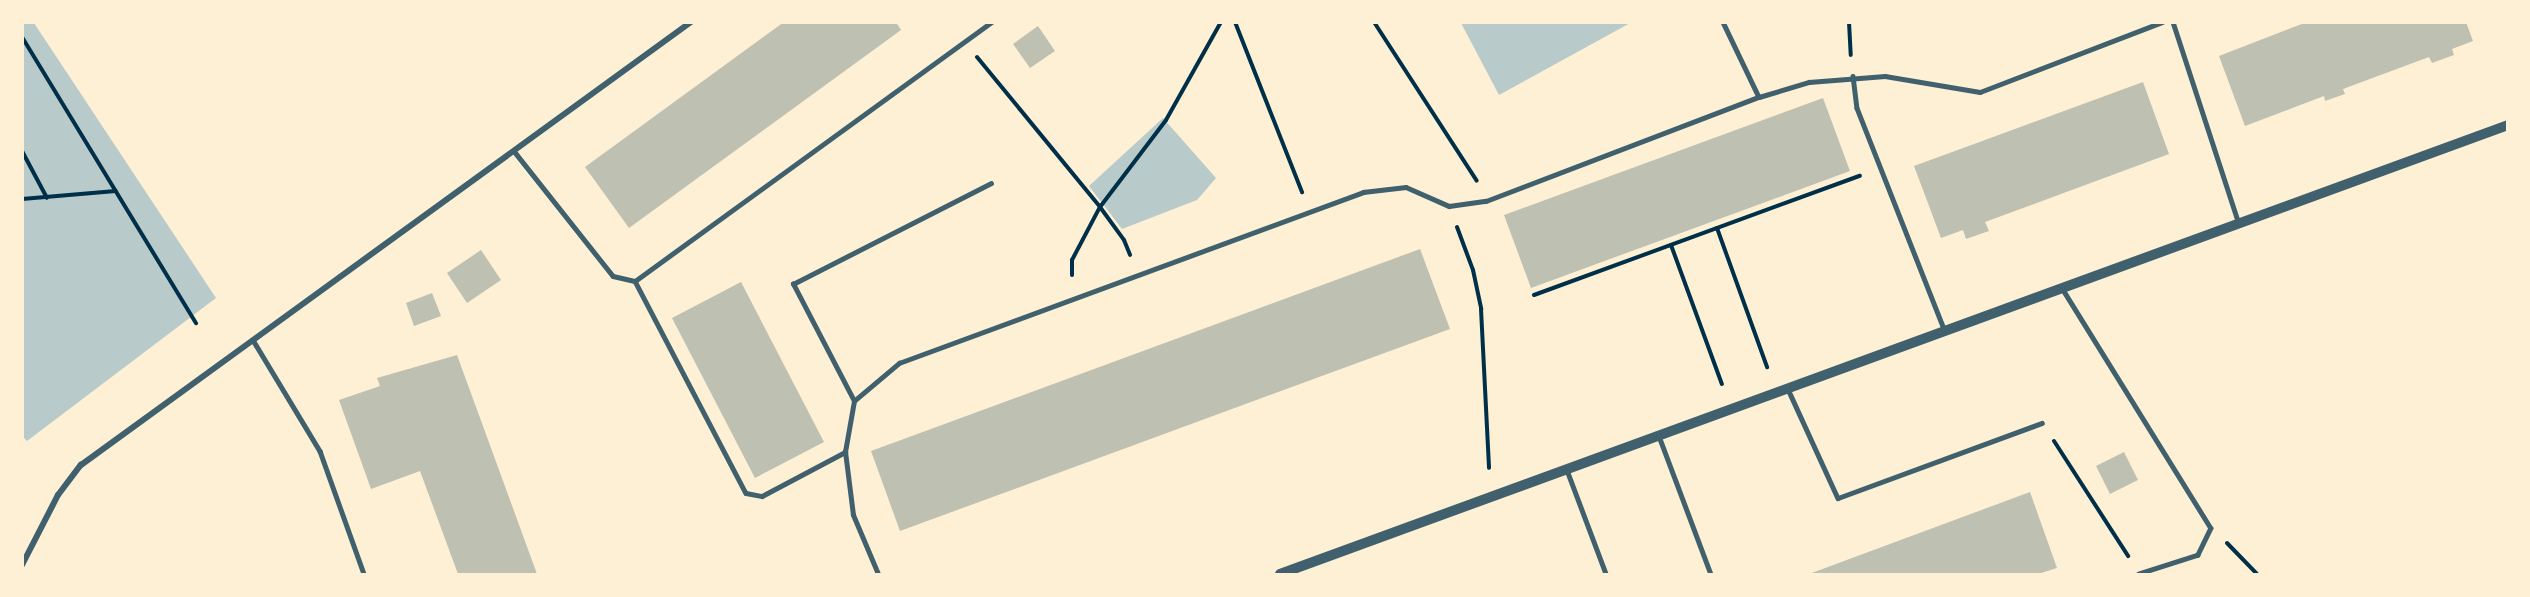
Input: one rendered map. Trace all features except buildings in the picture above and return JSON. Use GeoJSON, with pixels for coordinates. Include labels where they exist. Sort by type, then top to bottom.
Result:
{"type":"FeatureCollection","features":[{"type":"Feature","properties":{"kind":"street"},"geometry":{"type":"LineString","coordinates":[[22,565],[57,495],[81,465],[691,22]]}},
{"type":"Feature","properties":{"kind":"street"},"geometry":{"type":"LineString","coordinates":[[1280,574],[2508,125]]}},
{"type":"Feature","properties":{"kind":"lane"},"geometry":{"type":"LineString","coordinates":[[514,151],[613,276],[635,281],[992,22]]}},
{"type":"Feature","properties":{"kind":"lane"},"geometry":{"type":"LineString","coordinates":[[1723,22],[1759,97]]}},
{"type":"Feature","properties":{"kind":"lane"},"geometry":{"type":"LineString","coordinates":[[854,401],[899,363],[1364,192],[1406,186],[1449,207],[1486,201],[1759,97],[1809,82],[1853,76],[1885,76],[1980,92],[2162,22]]}},
{"type":"Feature","properties":{"kind":"lane"},"geometry":{"type":"LineString","coordinates":[[2173,22],[2239,224]]}},
{"type":"Feature","properties":{"kind":"lane"},"geometry":{"type":"LineString","coordinates":[[1853,76],[1857,108],[1945,332]]}},
{"type":"Feature","properties":{"kind":"lane"},"geometry":{"type":"LineString","coordinates":[[878,574],[854,515],[845,453],[854,401],[793,284],[991,183]]}},
{"type":"Feature","properties":{"kind":"lane"},"geometry":{"type":"LineString","coordinates":[[635,281],[746,493],[762,496],[845,453]]}},
{"type":"Feature","properties":{"kind":"lane"},"geometry":{"type":"LineString","coordinates":[[2062,288],[2211,528],[2198,555],[2139,574]]}},
{"type":"Feature","properties":{"kind":"lane"},"geometry":{"type":"LineString","coordinates":[[254,340],[320,451],[364,574]]}},
{"type":"Feature","properties":{"kind":"lane"},"geometry":{"type":"LineString","coordinates":[[1788,389],[1838,498],[2042,423]]}},
{"type":"Feature","properties":{"kind":"lane"},"geometry":{"type":"LineString","coordinates":[[1659,436],[1711,574]]}},
{"type":"Feature","properties":{"kind":"lane"},"geometry":{"type":"LineString","coordinates":[[1567,470],[1606,574]]}},
{"type":"Feature","properties":{"kind":"path"},"geometry":{"type":"LineString","coordinates":[[1071,300],[1072,260],[1100,207],[1166,120],[1221,22]]}},
{"type":"Feature","properties":{"kind":"path"},"geometry":{"type":"LineString","coordinates":[[1235,22],[1310,212]]}},
{"type":"Feature","properties":{"kind":"path"},"geometry":{"type":"LineString","coordinates":[[1374,22],[1486,201]]}},
{"type":"Feature","properties":{"kind":"path"},"geometry":{"type":"LineString","coordinates":[[1849,22],[1853,76]]}},
{"type":"Feature","properties":{"kind":"path"},"geometry":{"type":"LineString","coordinates":[[22,37],[196,323]]}},
{"type":"Feature","properties":{"kind":"path"},"geometry":{"type":"LineString","coordinates":[[970,49],[1100,207],[1124,240],[1138,275]]}},
{"type":"Feature","properties":{"kind":"path"},"geometry":{"type":"LineString","coordinates":[[22,151],[47,198]]}},
{"type":"Feature","properties":{"kind":"path"},"geometry":{"type":"LineString","coordinates":[[1534,295],[1880,169]]}},
{"type":"Feature","properties":{"kind":"path"},"geometry":{"type":"LineString","coordinates":[[22,199],[116,191]]}},
{"type":"Feature","properties":{"kind":"path"},"geometry":{"type":"LineString","coordinates":[[1449,207],[1473,270],[1481,309],[1490,468]]}},
{"type":"Feature","properties":{"kind":"path"},"geometry":{"type":"LineString","coordinates":[[1717,228],[1767,367]]}},
{"type":"Feature","properties":{"kind":"path"},"geometry":{"type":"LineString","coordinates":[[1671,245],[1722,384]]}},
{"type":"Feature","properties":{"kind":"path"},"geometry":{"type":"LineString","coordinates":[[2042,423],[2139,574]]}},
{"type":"Feature","properties":{"kind":"path"},"geometry":{"type":"LineString","coordinates":[[2211,528],[2257,574]]}},
{"type":"Feature","properties":{"kind":"shaded area"},"geometry":{"type":"Polygon","coordinates":[[[1461,22],[1632,22],[1499,95],[1461,23],[1461,22]]]}},
{"type":"Feature","properties":{"kind":"shaded area"},"geometry":{"type":"Polygon","coordinates":[[[22,23],[34,23],[216,298],[27,441],[22,436],[22,23]]]}},
{"type":"Feature","properties":{"kind":"shaded area"},"geometry":{"type":"Polygon","coordinates":[[[1163,118],[1216,178],[1197,200],[1122,229],[1089,186],[1163,118]]]}}]}
